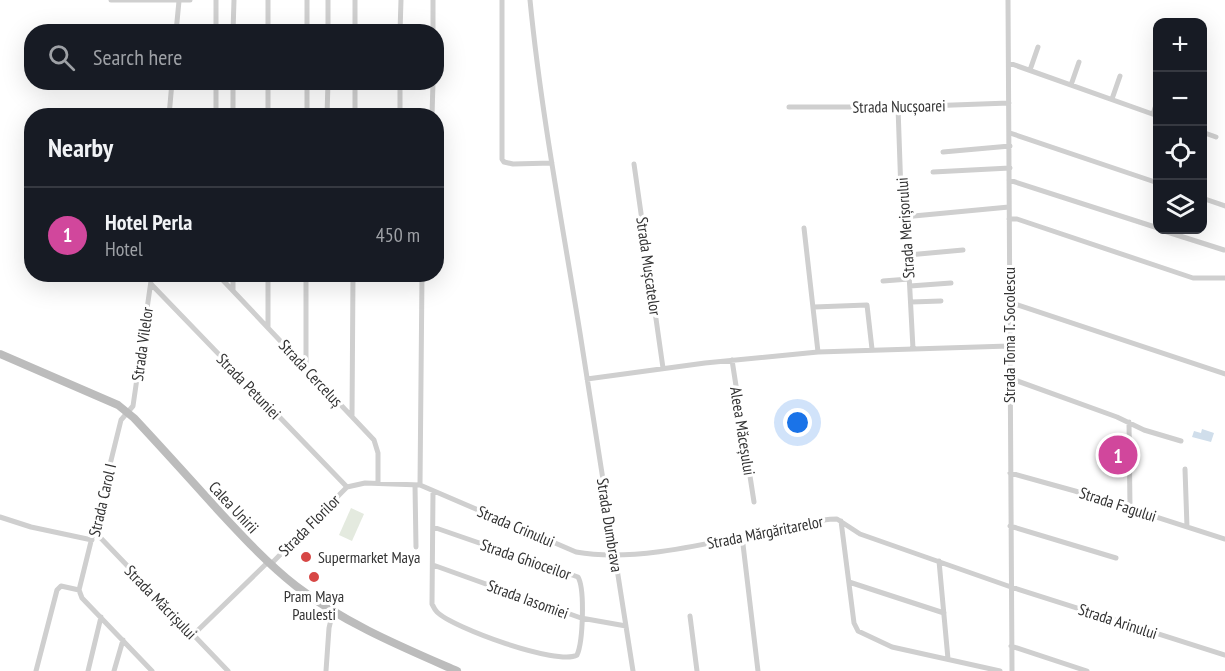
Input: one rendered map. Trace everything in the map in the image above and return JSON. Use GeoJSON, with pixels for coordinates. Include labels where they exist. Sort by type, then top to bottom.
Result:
{"type":"FeatureCollection","features":[{"type":"Feature","properties":{"kind":"main road","name":"Calea Unirii"},"geometry":{"type":"LineString","coordinates":[[0,354],[108,399],[128,412],[269,563],[296,586],[333,611],[379,636],[441,668],[457,671]]}},
{"type":"Feature","properties":{"kind":"street"},"geometry":{"type":"LineString","coordinates":[[111,0],[190,0]]}},
{"type":"Feature","properties":{"kind":"street"},"geometry":{"type":"LineString","coordinates":[[216,0],[216,24]]}},
{"type":"Feature","properties":{"kind":"street"},"geometry":{"type":"LineString","coordinates":[[234,0],[234,24]]}},
{"type":"Feature","properties":{"kind":"street"},"geometry":{"type":"LineString","coordinates":[[268,0],[268,24]]}},
{"type":"Feature","properties":{"kind":"street"},"geometry":{"type":"LineString","coordinates":[[307,0],[307,24]]}},
{"type":"Feature","properties":{"kind":"street"},"geometry":{"type":"LineString","coordinates":[[328,0],[328,24]]}},
{"type":"Feature","properties":{"kind":"street"},"geometry":{"type":"LineString","coordinates":[[355,0],[355,24]]}},
{"type":"Feature","properties":{"kind":"street"},"geometry":{"type":"LineString","coordinates":[[400,24],[401,0]]}},
{"type":"Feature","properties":{"kind":"street"},"geometry":{"type":"LineString","coordinates":[[433,0],[433,24]]}},
{"type":"Feature","properties":{"kind":"street"},"geometry":{"type":"LineString","coordinates":[[502,0],[502,159],[504,162],[513,164],[552,163]]}},
{"type":"Feature","properties":{"kind":"street","name":"Strada Dumbrava"},"geometry":{"type":"LineString","coordinates":[[530,0],[535,51],[552,163],[633,671]]}},
{"type":"Feature","properties":{"kind":"street","name":"Strada Toma T. Socolescu"},"geometry":{"type":"LineString","coordinates":[[1008,0],[1012,671]]}},
{"type":"Feature","properties":{"kind":"street"},"geometry":{"type":"LineString","coordinates":[[177,24],[179,1]]}},
{"type":"Feature","properties":{"kind":"street"},"geometry":{"type":"LineString","coordinates":[[1030,70],[1038,47]]}},
{"type":"Feature","properties":{"kind":"street"},"geometry":{"type":"LineString","coordinates":[[1071,85],[1079,62]]}},
{"type":"Feature","properties":{"kind":"street"},"geometry":{"type":"LineString","coordinates":[[1009,63],[1153,114]]}},
{"type":"Feature","properties":{"kind":"street"},"geometry":{"type":"LineString","coordinates":[[1112,99],[1120,76]]}},
{"type":"Feature","properties":{"kind":"street"},"geometry":{"type":"LineString","coordinates":[[170,108],[171,90]]}},
{"type":"Feature","properties":{"kind":"street"},"geometry":{"type":"LineString","coordinates":[[216,90],[216,108]]}},
{"type":"Feature","properties":{"kind":"street"},"geometry":{"type":"LineString","coordinates":[[233,90],[233,108]]}},
{"type":"Feature","properties":{"kind":"street"},"geometry":{"type":"LineString","coordinates":[[268,90],[268,108]]}},
{"type":"Feature","properties":{"kind":"street"},"geometry":{"type":"LineString","coordinates":[[307,90],[307,108]]}},
{"type":"Feature","properties":{"kind":"street"},"geometry":{"type":"LineString","coordinates":[[327,90],[327,108]]}},
{"type":"Feature","properties":{"kind":"street"},"geometry":{"type":"LineString","coordinates":[[354,108],[355,90]]}},
{"type":"Feature","properties":{"kind":"street"},"geometry":{"type":"LineString","coordinates":[[400,90],[400,108]]}},
{"type":"Feature","properties":{"kind":"street"},"geometry":{"type":"LineString","coordinates":[[432,108],[433,90]]}},
{"type":"Feature","properties":{"kind":"street","name":"Strada Nucșoarei"},"geometry":{"type":"LineString","coordinates":[[789,107],[898,107],[1009,103]]}},
{"type":"Feature","properties":{"kind":"street","name":"Strada Merișorului"},"geometry":{"type":"LineString","coordinates":[[898,107],[903,217],[908,255],[913,349]]}},
{"type":"Feature","properties":{"kind":"street"},"geometry":{"type":"LineString","coordinates":[[1010,133],[1153,181]]}},
{"type":"Feature","properties":{"kind":"street"},"geometry":{"type":"LineString","coordinates":[[1207,133],[1216,136]]}},
{"type":"Feature","properties":{"kind":"street"},"geometry":{"type":"LineString","coordinates":[[943,152],[1010,146]]}},
{"type":"Feature","properties":{"kind":"street","name":"Strada Mușcatelor"},"geometry":{"type":"LineString","coordinates":[[633,164],[663,368]]}},
{"type":"Feature","properties":{"kind":"street"},"geometry":{"type":"LineString","coordinates":[[933,172],[1010,168]]}},
{"type":"Feature","properties":{"kind":"street"},"geometry":{"type":"LineString","coordinates":[[1010,180],[1153,227]]}},
{"type":"Feature","properties":{"kind":"street"},"geometry":{"type":"LineString","coordinates":[[1207,199],[1225,206]]}},
{"type":"Feature","properties":{"kind":"street"},"geometry":{"type":"LineString","coordinates":[[903,217],[1009,207]]}},
{"type":"Feature","properties":{"kind":"street"},"geometry":{"type":"LineString","coordinates":[[1009,219],[1017,219],[1193,278],[1225,278]]}},
{"type":"Feature","properties":{"kind":"street"},"geometry":{"type":"LineString","coordinates":[[804,228],[818,352]]}},
{"type":"Feature","properties":{"kind":"street"},"geometry":{"type":"LineString","coordinates":[[1174,234],[1224,250]]}},
{"type":"Feature","properties":{"kind":"street"},"geometry":{"type":"LineString","coordinates":[[908,255],[963,250]]}},
{"type":"Feature","properties":{"kind":"street"},"geometry":{"type":"LineString","coordinates":[[883,281],[909,279]]}},
{"type":"Feature","properties":{"kind":"street","name":"Strada Cerceluș"},"geometry":{"type":"LineString","coordinates":[[225,282],[374,440],[378,447],[378,483]]}},
{"type":"Feature","properties":{"kind":"street"},"geometry":{"type":"LineString","coordinates":[[233,282],[233,290]]}},
{"type":"Feature","properties":{"kind":"street"},"geometry":{"type":"LineString","coordinates":[[268,282],[268,328]]}},
{"type":"Feature","properties":{"kind":"street"},"geometry":{"type":"LineString","coordinates":[[306,282],[306,368]]}},
{"type":"Feature","properties":{"kind":"street"},"geometry":{"type":"LineString","coordinates":[[352,416],[353,282]]}},
{"type":"Feature","properties":{"kind":"street"},"geometry":{"type":"LineString","coordinates":[[416,547],[422,282]]}},
{"type":"Feature","properties":{"kind":"street","name":"Strada Vilelor"},"geometry":{"type":"LineString","coordinates":[[128,412],[133,406],[151,284]]}},
{"type":"Feature","properties":{"kind":"street","name":"Strada Petuniei"},"geometry":{"type":"LineString","coordinates":[[151,284],[347,487]]}},
{"type":"Feature","properties":{"kind":"street"},"geometry":{"type":"LineString","coordinates":[[910,286],[951,284]]}},
{"type":"Feature","properties":{"kind":"street"},"geometry":{"type":"LineString","coordinates":[[911,302],[941,300]]}},
{"type":"Feature","properties":{"kind":"street"},"geometry":{"type":"LineString","coordinates":[[1009,302],[1225,374]]}},
{"type":"Feature","properties":{"kind":"street"},"geometry":{"type":"LineString","coordinates":[[813,307],[867,305],[872,349]]}},
{"type":"Feature","properties":{"kind":"street"},"geometry":{"type":"LineString","coordinates":[[587,379],[663,368],[818,352],[1009,346]]}},
{"type":"Feature","properties":{"kind":"street","name":"Aleea Măceșului"},"geometry":{"type":"LineString","coordinates":[[732,360],[754,502]]}},
{"type":"Feature","properties":{"kind":"street"},"geometry":{"type":"LineString","coordinates":[[1009,378],[1129,422],[1144,430],[1181,441]]}},
{"type":"Feature","properties":{"kind":"street","name":"Strada Carol I"},"geometry":{"type":"LineString","coordinates":[[79,590],[121,420],[128,412]]}},
{"type":"Feature","properties":{"kind":"street"},"geometry":{"type":"LineString","coordinates":[[1129,422],[1130,508]]}},
{"type":"Feature","properties":{"kind":"street"},"geometry":{"type":"LineString","coordinates":[[1185,469],[1187,526]]}},
{"type":"Feature","properties":{"kind":"street","name":"Strada Fagului"},"geometry":{"type":"LineString","coordinates":[[1010,473],[1225,539]]}},
{"type":"Feature","properties":{"kind":"street","name":"Strada Florilor"},"geometry":{"type":"LineString","coordinates":[[193,635],[347,487],[356,484],[378,483],[417,485]]}},
{"type":"Feature","properties":{"kind":"street","name":"Strada Crinului"},"geometry":{"type":"LineString","coordinates":[[417,485],[576,552],[615,555]]}},
{"type":"Feature","properties":{"kind":"street"},"geometry":{"type":"LineString","coordinates":[[433,491],[432,604],[437,612],[467,630],[526,651],[573,657],[579,652],[581,618]]}},
{"type":"Feature","properties":{"kind":"street"},"geometry":{"type":"LineString","coordinates":[[0,517],[32,527],[93,540]]}},
{"type":"Feature","properties":{"kind":"street","name":"Strada Mărgăritarelor"},"geometry":{"type":"LineString","coordinates":[[615,555],[670,549],[832,519],[841,521],[860,534],[1011,587]]}},
{"type":"Feature","properties":{"kind":"street"},"geometry":{"type":"LineString","coordinates":[[841,521],[854,622],[858,631],[892,647],[1000,671]]}},
{"type":"Feature","properties":{"kind":"street"},"geometry":{"type":"LineString","coordinates":[[1010,526],[1116,558]]}},
{"type":"Feature","properties":{"kind":"street","name":"Strada Ghioceilor"},"geometry":{"type":"LineString","coordinates":[[433,527],[578,577],[581,583],[581,618]]}},
{"type":"Feature","properties":{"kind":"street","name":"Strada Măcrișului"},"geometry":{"type":"LineString","coordinates":[[95,532],[228,671]]}},
{"type":"Feature","properties":{"kind":"street"},"geometry":{"type":"LineString","coordinates":[[742,536],[758,671]]}},
{"type":"Feature","properties":{"kind":"street"},"geometry":{"type":"LineString","coordinates":[[939,561],[948,659]]}},
{"type":"Feature","properties":{"kind":"street","name":"Strada Iasomiei"},"geometry":{"type":"LineString","coordinates":[[433,565],[581,618],[626,626]]}},
{"type":"Feature","properties":{"kind":"street"},"geometry":{"type":"LineString","coordinates":[[849,582],[944,613]]}},
{"type":"Feature","properties":{"kind":"street"},"geometry":{"type":"LineString","coordinates":[[36,671],[57,590],[62,586],[79,590],[82,598],[151,671]]}},
{"type":"Feature","properties":{"kind":"street","name":"Strada Arinului"},"geometry":{"type":"LineString","coordinates":[[1011,587],[1225,655]]}},
{"type":"Feature","properties":{"kind":"street"},"geometry":{"type":"LineString","coordinates":[[326,671],[329,628],[333,611]]}},
{"type":"Feature","properties":{"kind":"street"},"geometry":{"type":"LineString","coordinates":[[690,616],[697,671]]}},
{"type":"Feature","properties":{"kind":"street"},"geometry":{"type":"LineString","coordinates":[[88,671],[101,617]]}},
{"type":"Feature","properties":{"kind":"street"},"geometry":{"type":"LineString","coordinates":[[114,671],[123,640]]}},
{"type":"Feature","properties":{"kind":"street"},"geometry":{"type":"LineString","coordinates":[[1011,646],[1087,671]]}},
{"type":"Feature","properties":{"kind":"shaded area"},"geometry":{"type":"Polygon","coordinates":[[[351,508],[364,514],[352,541],[339,535],[351,508]]]}},
{"type":"Feature","properties":{"kind":"water"},"geometry":{"type":"Polygon","coordinates":[[[1202,429],[1214,433],[1211,442],[1192,437],[1194,431],[1201,433],[1202,429]]]}},
{"type":"Feature","properties":{"kind":"place","name":"Hotel Perla"},"geometry":{"type":"Point","coordinates":[1118,455]}},
{"type":"Feature","properties":{"kind":"place","name":"Supermarket Maya"},"geometry":{"type":"Point","coordinates":[306,557]}},
{"type":"Feature","properties":{"kind":"place","name":"Pram Maya Paulesti"},"geometry":{"type":"Point","coordinates":[314,577]}}]}
